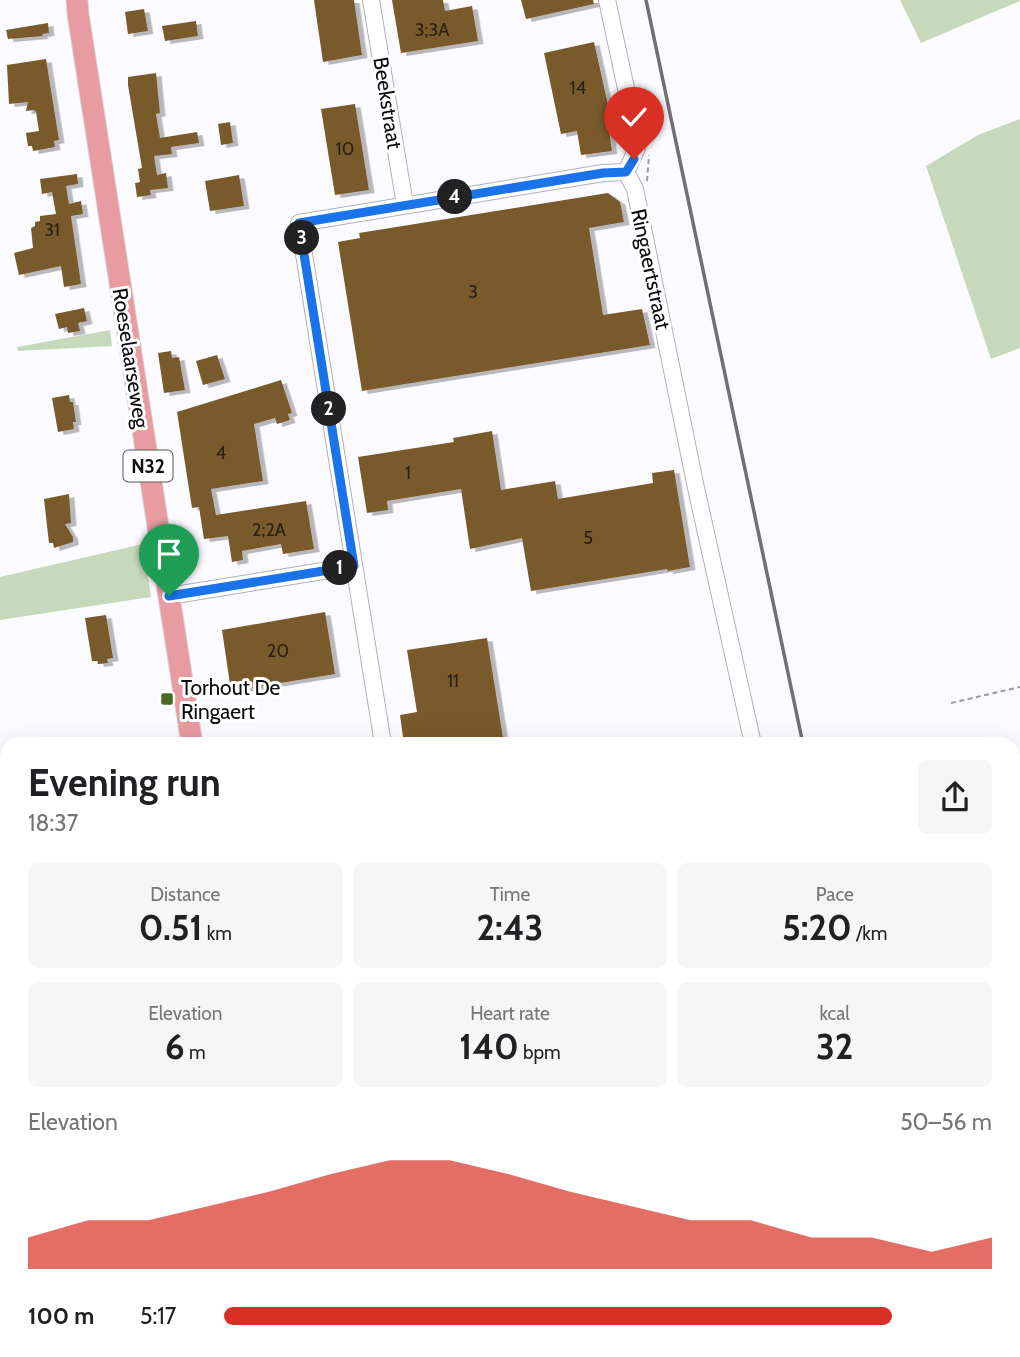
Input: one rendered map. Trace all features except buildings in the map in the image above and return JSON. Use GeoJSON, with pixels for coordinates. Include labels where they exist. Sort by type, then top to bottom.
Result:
{"type":"FeatureCollection","features":[{"type":"Feature","properties":{"kind":"main road","name":"Roeselaarseweg"},"geometry":{"type":"LineString","coordinates":[[76,5],[191,737]]}},
{"type":"Feature","properties":{"kind":"street","name":"Beekstraat"},"geometry":{"type":"LineString","coordinates":[[372,0],[405,205]]}},
{"type":"Feature","properties":{"kind":"street"},"geometry":{"type":"LineString","coordinates":[[382,737],[299,223],[603,173],[626,172],[637,148],[636,135],[607,0]]}},
{"type":"Feature","properties":{"kind":"street","name":"Ringaertstraat"},"geometry":{"type":"LineString","coordinates":[[626,172],[635,189],[750,737]]}},
{"type":"Feature","properties":{"kind":"street"},"geometry":{"type":"LineString","coordinates":[[169,596],[354,566]]}},
{"type":"Feature","properties":{"kind":"path"},"geometry":{"type":"LineString","coordinates":[[648,187],[649,153]]}},
{"type":"Feature","properties":{"kind":"path"},"geometry":{"type":"LineString","coordinates":[[951,703],[1020,687]]}},
{"type":"Feature","properties":{"kind":"green space"},"geometry":{"type":"Polygon","coordinates":[[[900,0],[1020,0],[1020,1],[921,43],[900,0]]]}},
{"type":"Feature","properties":{"kind":"green space"},"geometry":{"type":"Polygon","coordinates":[[[1020,119],[1020,348],[991,359],[926,166],[978,135],[1020,119]]]}},
{"type":"Feature","properties":{"kind":"green space"},"geometry":{"type":"Polygon","coordinates":[[[110,330],[112,346],[18,351],[17,347],[110,330]]]}},
{"type":"Feature","properties":{"kind":"green space"},"geometry":{"type":"Polygon","coordinates":[[[143,544],[151,597],[0,620],[0,577],[143,544]]]}},
{"type":"Feature","properties":{"kind":"railway"},"geometry":{"type":"LineString","coordinates":[[646,0],[802,737]]}},
{"type":"Feature","properties":{"kind":"place","name":"Torhout De Ringaert"},"geometry":{"type":"Point","coordinates":[167,699]}},
{"type":"Feature","properties":{"kind":"route"},"geometry":{"type":"LineString","coordinates":[[169,596],[354,566],[299,223],[603,173],[626,172],[634,159]]}}]}
